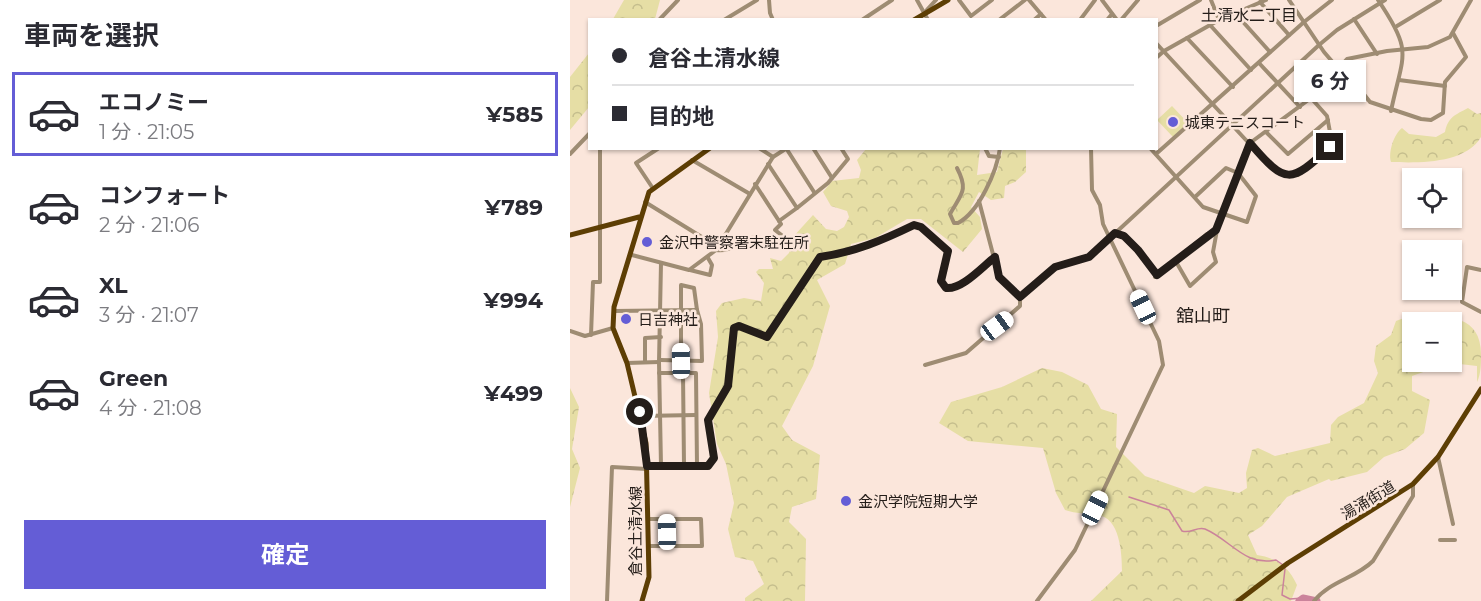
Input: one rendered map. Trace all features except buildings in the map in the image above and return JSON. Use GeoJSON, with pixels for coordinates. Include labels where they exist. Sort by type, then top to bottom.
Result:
{"type":"FeatureCollection","features":[{"type":"Feature","properties":{"kind":"main road"},"geometry":{"type":"LineString","coordinates":[[917,18],[948,0]]}},
{"type":"Feature","properties":{"kind":"main road"},"geometry":{"type":"LineString","coordinates":[[652,188],[707,150]]}},
{"type":"Feature","properties":{"kind":"main road","name":"倉谷土清水線"},"geometry":{"type":"LineString","coordinates":[[642,601],[649,577],[647,468],[641,416],[627,363],[613,328],[614,311],[632,255],[639,217],[652,188]]}},
{"type":"Feature","properties":{"kind":"main road"},"geometry":{"type":"LineString","coordinates":[[570,235],[639,217]]}},
{"type":"Feature","properties":{"kind":"main road","name":"湯涌街道"},"geometry":{"type":"LineString","coordinates":[[1238,601],[1287,562],[1413,484],[1438,457],[1481,389]]}},
{"type":"Feature","properties":{"kind":"street"},"geometry":{"type":"LineString","coordinates":[[661,18],[678,0]]}},
{"type":"Feature","properties":{"kind":"street"},"geometry":{"type":"LineString","coordinates":[[727,18],[757,0]]}},
{"type":"Feature","properties":{"kind":"street"},"geometry":{"type":"LineString","coordinates":[[769,0],[772,18]]}},
{"type":"Feature","properties":{"kind":"street"},"geometry":{"type":"LineString","coordinates":[[865,18],[892,0]]}},
{"type":"Feature","properties":{"kind":"street"},"geometry":{"type":"LineString","coordinates":[[917,0],[927,18]]}},
{"type":"Feature","properties":{"kind":"street"},"geometry":{"type":"LineString","coordinates":[[924,13],[936,0]]}},
{"type":"Feature","properties":{"kind":"street"},"geometry":{"type":"LineString","coordinates":[[959,0],[972,18],[992,0]]}},
{"type":"Feature","properties":{"kind":"street"},"geometry":{"type":"LineString","coordinates":[[1002,18],[1027,0],[1044,18]]}},
{"type":"Feature","properties":{"kind":"street"},"geometry":{"type":"LineString","coordinates":[[1082,18],[1095,0]]}},
{"type":"Feature","properties":{"kind":"street"},"geometry":{"type":"LineString","coordinates":[[1102,0],[1115,18]]}},
{"type":"Feature","properties":{"kind":"street"},"geometry":{"type":"LineString","coordinates":[[1158,25],[1200,0]]}},
{"type":"Feature","properties":{"kind":"street"},"geometry":{"type":"LineString","coordinates":[[1211,0],[1219,20]]}},
{"type":"Feature","properties":{"kind":"street"},"geometry":{"type":"LineString","coordinates":[[1158,56],[1219,20],[1266,0]]}},
{"type":"Feature","properties":{"kind":"street"},"geometry":{"type":"LineString","coordinates":[[1289,0],[1319,45],[1344,69],[1370,102],[1391,111],[1421,119],[1431,120],[1441,116],[1445,107],[1445,86],[1448,78],[1466,57],[1453,33]]}},
{"type":"Feature","properties":{"kind":"street"},"geometry":{"type":"LineString","coordinates":[[1156,154],[1289,35],[1332,0]]}},
{"type":"Feature","properties":{"kind":"street"},"geometry":{"type":"LineString","coordinates":[[1020,297],[1055,267],[1083,260],[1233,126],[1319,45],[1385,0]]}},
{"type":"Feature","properties":{"kind":"street"},"geometry":{"type":"LineString","coordinates":[[1397,26],[1440,0]]}},
{"type":"Feature","properties":{"kind":"street"},"geometry":{"type":"LineString","coordinates":[[1175,260],[1190,286],[1216,262],[1213,252],[1216,230],[1250,143],[1311,98],[1347,59],[1403,48],[1428,47],[1453,33],[1471,0]]}},
{"type":"Feature","properties":{"kind":"street"},"geometry":{"type":"LineString","coordinates":[[1123,18],[1136,1]]}},
{"type":"Feature","properties":{"kind":"street"},"geometry":{"type":"LineString","coordinates":[[1260,2],[1289,35]]}},
{"type":"Feature","properties":{"kind":"street"},"geometry":{"type":"LineString","coordinates":[[1379,2],[1397,26],[1403,48],[1399,80],[1391,111]]}},
{"type":"Feature","properties":{"kind":"street"},"geometry":{"type":"LineString","coordinates":[[1235,13],[1270,52]]}},
{"type":"Feature","properties":{"kind":"street"},"geometry":{"type":"LineString","coordinates":[[1036,18],[1041,14]]}},
{"type":"Feature","properties":{"kind":"street"},"geometry":{"type":"LineString","coordinates":[[1109,18],[1112,14]]}},
{"type":"Feature","properties":{"kind":"street"},"geometry":{"type":"LineString","coordinates":[[1354,20],[1377,54]]}},
{"type":"Feature","properties":{"kind":"street"},"geometry":{"type":"LineString","coordinates":[[1210,25],[1251,70]]}},
{"type":"Feature","properties":{"kind":"street"},"geometry":{"type":"LineString","coordinates":[[1187,38],[1233,87]]}},
{"type":"Feature","properties":{"kind":"street"},"geometry":{"type":"LineString","coordinates":[[1158,45],[1277,172],[1298,175],[1332,143],[1329,120],[1311,98]]}},
{"type":"Feature","properties":{"kind":"street"},"geometry":{"type":"LineString","coordinates":[[1259,63],[1300,107]]}},
{"type":"Feature","properties":{"kind":"street"},"geometry":{"type":"LineString","coordinates":[[1399,80],[1445,86]]}},
{"type":"Feature","properties":{"kind":"street"},"geometry":{"type":"LineString","coordinates":[[1266,132],[1288,154],[1329,120]]}},
{"type":"Feature","properties":{"kind":"street"},"geometry":{"type":"LineString","coordinates":[[570,154],[588,135]]}},
{"type":"Feature","properties":{"kind":"street"},"geometry":{"type":"LineString","coordinates":[[591,336],[592,282],[600,282],[600,150]]}},
{"type":"Feature","properties":{"kind":"street"},"geometry":{"type":"LineString","coordinates":[[652,188],[636,163],[656,150]]}},
{"type":"Feature","properties":{"kind":"street"},"geometry":{"type":"LineString","coordinates":[[762,150],[773,157]]}},
{"type":"Feature","properties":{"kind":"street"},"geometry":{"type":"LineString","coordinates":[[689,270],[708,258],[717,248],[768,164],[773,157],[784,150]]}},
{"type":"Feature","properties":{"kind":"street"},"geometry":{"type":"LineString","coordinates":[[787,150],[814,192]]}},
{"type":"Feature","properties":{"kind":"street"},"geometry":{"type":"LineString","coordinates":[[814,150],[832,178]]}},
{"type":"Feature","properties":{"kind":"street"},"geometry":{"type":"LineString","coordinates":[[779,221],[832,178],[848,159],[842,150]]}},
{"type":"Feature","properties":{"kind":"street"},"geometry":{"type":"LineString","coordinates":[[987,150],[989,156],[999,157]]}},
{"type":"Feature","properties":{"kind":"street"},"geometry":{"type":"LineString","coordinates":[[957,168],[963,180],[964,192],[950,214],[951,220],[958,223],[979,201],[995,173],[1000,150]]}},
{"type":"Feature","properties":{"kind":"street"},"geometry":{"type":"LineString","coordinates":[[1037,601],[1068,564],[1161,372],[1163,358],[1159,341],[1113,235],[1103,224],[1100,206],[1092,190],[1091,150]]}},
{"type":"Feature","properties":{"kind":"street"},"geometry":{"type":"LineString","coordinates":[[1152,150],[1203,207],[1247,222],[1256,196],[1238,173],[1226,168],[1195,198]]}},
{"type":"Feature","properties":{"kind":"street"},"geometry":{"type":"LineString","coordinates":[[692,160],[750,194]]}},
{"type":"Feature","properties":{"kind":"street"},"geometry":{"type":"LineString","coordinates":[[768,164],[797,208]]}},
{"type":"Feature","properties":{"kind":"street"},"geometry":{"type":"LineString","coordinates":[[645,202],[717,248],[725,250],[735,243],[764,236],[778,246],[784,237],[775,230],[781,224],[755,184]]}},
{"type":"Feature","properties":{"kind":"street"},"geometry":{"type":"LineString","coordinates":[[925,365],[966,353],[1020,306],[1020,297],[999,277],[979,201]]}},
{"type":"Feature","properties":{"kind":"street"},"geometry":{"type":"LineString","coordinates":[[607,601],[612,467],[708,466],[714,458],[708,420],[728,386],[734,328],[739,326],[767,337],[820,257],[849,253],[875,244],[914,225],[921,227],[948,251],[941,281],[946,288],[952,289],[961,284],[995,257]]}},
{"type":"Feature","properties":{"kind":"street"},"geometry":{"type":"LineString","coordinates":[[1113,235],[1124,236],[1138,250],[1156,276],[1216,230]]}},
{"type":"Feature","properties":{"kind":"street"},"geometry":{"type":"LineString","coordinates":[[632,255],[710,275],[712,266],[708,258]]}},
{"type":"Feature","properties":{"kind":"street"},"geometry":{"type":"LineString","coordinates":[[661,466],[662,263]]}},
{"type":"Feature","properties":{"kind":"street"},"geometry":{"type":"LineString","coordinates":[[1481,270],[1467,267],[1462,302],[1481,312]]}},
{"type":"Feature","properties":{"kind":"street"},"geometry":{"type":"LineString","coordinates":[[627,363],[702,361],[701,324],[694,288],[681,285],[681,361]]}},
{"type":"Feature","properties":{"kind":"street"},"geometry":{"type":"LineString","coordinates":[[614,311],[697,310]]}},
{"type":"Feature","properties":{"kind":"street"},"geometry":{"type":"LineString","coordinates":[[570,331],[591,336],[613,328]]}},
{"type":"Feature","properties":{"kind":"street"},"geometry":{"type":"LineString","coordinates":[[645,362],[645,338],[661,337]]}},
{"type":"Feature","properties":{"kind":"street"},"geometry":{"type":"LineString","coordinates":[[660,373],[696,373],[697,466]]}},
{"type":"Feature","properties":{"kind":"street"},"geometry":{"type":"LineString","coordinates":[[683,373],[684,466]]}},
{"type":"Feature","properties":{"kind":"street"},"geometry":{"type":"LineString","coordinates":[[641,416],[696,416]]}},
{"type":"Feature","properties":{"kind":"street"},"geometry":{"type":"LineString","coordinates":[[1438,457],[1453,524]]}},
{"type":"Feature","properties":{"kind":"street"},"geometry":{"type":"LineString","coordinates":[[1314,601],[1336,583],[1366,568],[1373,561],[1413,496],[1413,484]]}},
{"type":"Feature","properties":{"kind":"street"},"geometry":{"type":"LineString","coordinates":[[648,519],[701,519],[702,546],[648,546]]}},
{"type":"Feature","properties":{"kind":"street"},"geometry":{"type":"LineString","coordinates":[[666,519],[667,546]]}},
{"type":"Feature","properties":{"kind":"street"},"geometry":{"type":"LineString","coordinates":[[1440,540],[1455,540]]}},
{"type":"Feature","properties":{"kind":"green space"},"geometry":{"type":"Polygon","coordinates":[[[624,0],[660,0],[655,18],[614,18],[624,0]]]}},
{"type":"Feature","properties":{"kind":"green space"},"geometry":{"type":"Polygon","coordinates":[[[588,54],[588,108],[570,130],[570,77],[588,54]]]}},
{"type":"Feature","properties":{"kind":"green space","name":"城東テニスコート"},"geometry":{"type":"Polygon","coordinates":[[[1172,106],[1188,123],[1173,137],[1158,119],[1172,106]]]}},
{"type":"Feature","properties":{"kind":"green space"},"geometry":{"type":"Polygon","coordinates":[[[1468,108],[1477,114],[1481,113],[1481,137],[1474,146],[1453,157],[1440,160],[1391,162],[1392,144],[1396,134],[1402,128],[1409,134],[1436,137],[1445,132],[1453,117],[1468,108]]]}},
{"type":"Feature","properties":{"kind":"green space"},"geometry":{"type":"Polygon","coordinates":[[[865,150],[980,150],[977,175],[997,172],[1003,150],[1026,150],[1026,172],[1015,182],[1005,186],[1004,198],[991,200],[979,192],[971,207],[980,217],[982,229],[963,252],[921,219],[907,219],[875,238],[851,244],[845,264],[817,280],[830,306],[813,366],[782,426],[792,440],[820,455],[816,499],[792,507],[789,522],[806,539],[805,601],[745,601],[745,598],[764,584],[753,561],[735,557],[728,529],[734,503],[726,464],[717,444],[709,393],[718,337],[716,311],[722,303],[744,298],[761,301],[764,283],[756,272],[759,269],[773,269],[770,258],[781,261],[789,253],[793,237],[813,215],[826,229],[837,231],[844,227],[849,217],[847,211],[831,206],[823,192],[832,181],[859,178],[861,170],[857,160],[865,150]]]}},
{"type":"Feature","properties":{"kind":"green space"},"geometry":{"type":"Polygon","coordinates":[[[1402,319],[1402,372],[1423,372],[1412,376],[1412,391],[1430,400],[1424,433],[1405,449],[1384,457],[1367,472],[1331,481],[1329,479],[1287,497],[1262,526],[1248,535],[1257,555],[1271,558],[1282,564],[1294,579],[1297,585],[1291,601],[1091,601],[1122,571],[1118,537],[1111,522],[1105,517],[1065,510],[1056,493],[1043,448],[968,441],[939,423],[951,402],[1002,387],[1042,368],[1062,372],[1088,385],[1101,409],[1117,414],[1116,447],[1145,476],[1194,493],[1205,486],[1239,493],[1247,488],[1246,473],[1252,450],[1258,448],[1275,456],[1330,443],[1331,425],[1338,417],[1364,403],[1378,373],[1374,361],[1376,346],[1391,335],[1396,321],[1402,319]]]}},
{"type":"Feature","properties":{"kind":"green space"},"geometry":{"type":"Polygon","coordinates":[[[1462,321],[1476,332],[1480,341],[1480,372],[1477,382],[1477,366],[1462,364],[1462,321]]]}},
{"type":"Feature","properties":{"kind":"green space"},"geometry":{"type":"Polygon","coordinates":[[[570,388],[579,407],[572,449],[580,468],[570,507],[570,388]]]}},
{"type":"Feature","properties":{"kind":"waterway"},"geometry":{"type":"LineString","coordinates":[[1129,497],[1169,510],[1182,531],[1205,529],[1255,560],[1276,560],[1283,565]]}},
{"type":"Feature","properties":{"kind":"waterway"},"geometry":{"type":"LineString","coordinates":[[1285,569],[1282,595],[1290,599],[1303,598]]}},
{"type":"Feature","properties":{"kind":"waterway"},"geometry":{"type":"LineString","coordinates":[[1299,601],[1303,598],[1317,601]]}},
{"type":"Feature","properties":{"kind":"place","name":"城東テニスコート"},"geometry":{"type":"Point","coordinates":[1173,122]}},
{"type":"Feature","properties":{"kind":"place","name":"金沢中警察署末駐在所"},"geometry":{"type":"Point","coordinates":[647,242]}},
{"type":"Feature","properties":{"kind":"place","name":"日吉神社"},"geometry":{"type":"Point","coordinates":[626,319]}},
{"type":"Feature","properties":{"kind":"place","name":"金沢学院短期大学"},"geometry":{"type":"Point","coordinates":[846,501]}},
{"type":"Feature","properties":{"kind":"district","name":"土清水二丁目"},"geometry":{"type":"Point","coordinates":[1249,15]}},
{"type":"Feature","properties":{"kind":"district","name":"舘山町"},"geometry":{"type":"Point","coordinates":[1203,316]}},
{"type":"Feature","properties":{"kind":"route"},"geometry":{"type":"LineString","coordinates":[[640,412],[646,443],[647,466],[708,466],[714,458],[708,420],[711,411],[728,386],[734,328],[739,326],[767,337],[820,257],[849,253],[875,244],[914,225],[921,227],[946,246],[949,255],[941,281],[946,288],[952,289],[961,284],[995,257],[999,277],[1020,297],[1055,267],[1089,257],[1115,233],[1124,236],[1150,263],[1157,275],[1207,234],[1216,230],[1250,143],[1270,166],[1285,175],[1298,175],[1304,172],[1330,147]]}}]}
